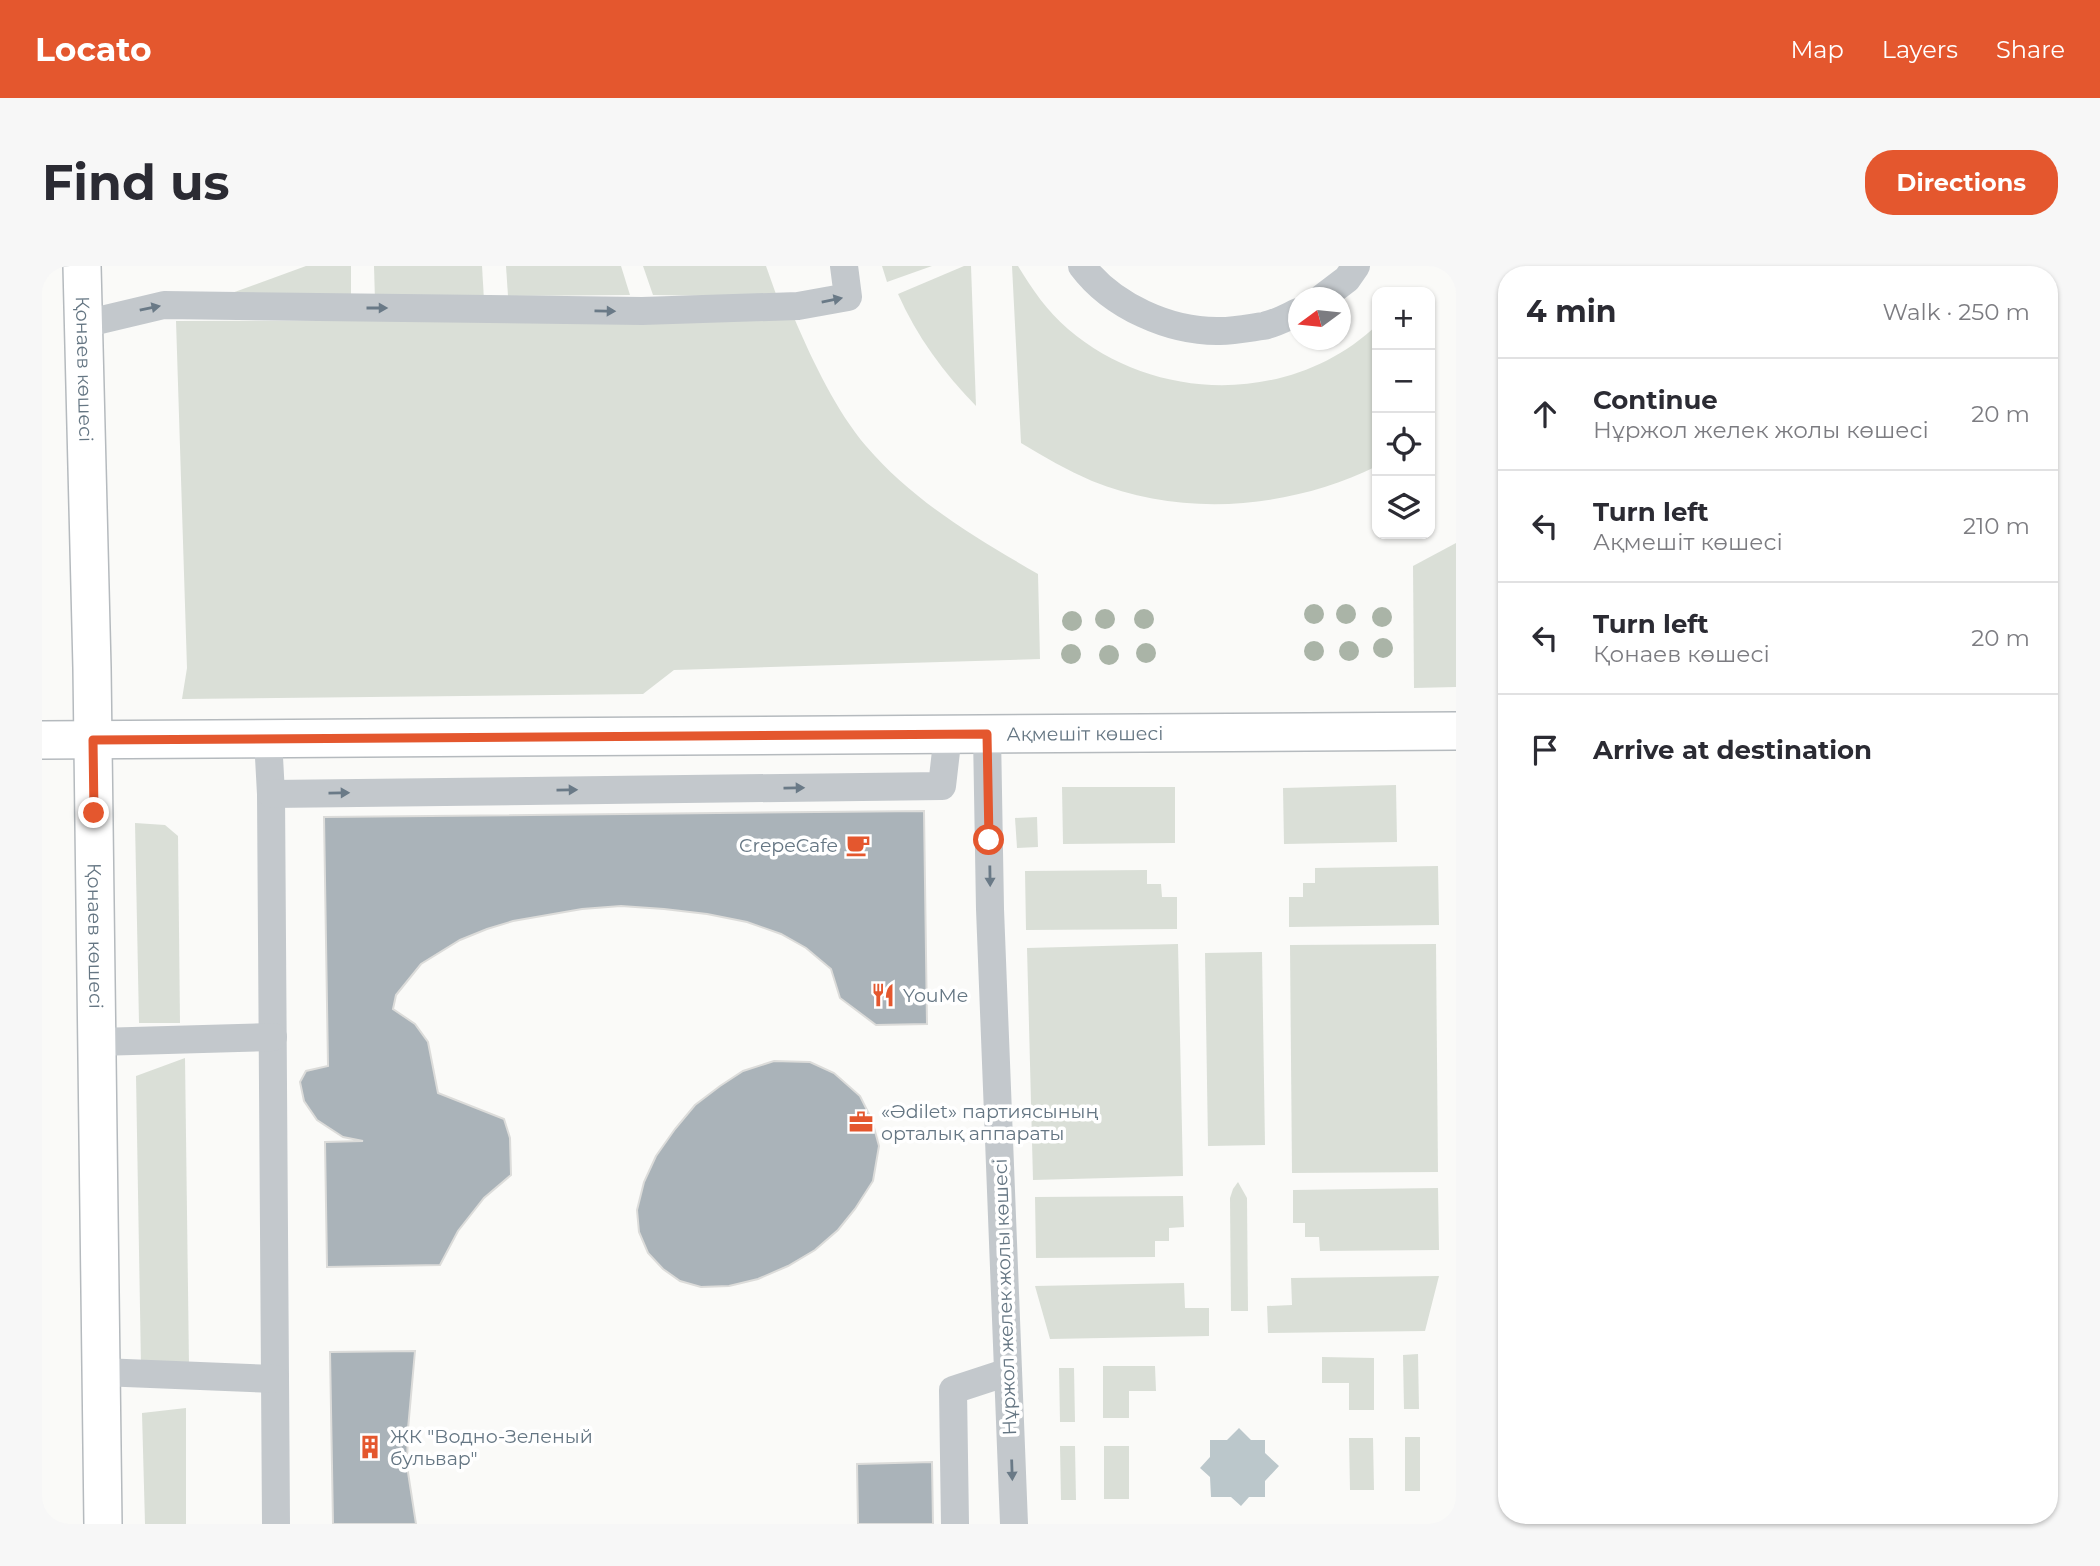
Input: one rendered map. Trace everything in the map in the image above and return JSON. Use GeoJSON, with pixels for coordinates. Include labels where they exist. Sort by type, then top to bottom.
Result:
{"type":"FeatureCollection","features":[{"type":"Feature","properties":{"kind":"main road","name":"Қонаев көшесі"},"geometry":{"type":"LineString","coordinates":[[82,266],[93,740],[103,1524]]}},
{"type":"Feature","properties":{"kind":"main road","name":"Ақмешіт көшесі"},"geometry":{"type":"LineString","coordinates":[[42,740],[1456,730]]}},
{"type":"Feature","properties":{"kind":"street"},"geometry":{"type":"LineString","coordinates":[[84,324],[164,305],[642,311],[798,306],[848,297],[844,266]]}},
{"type":"Feature","properties":{"kind":"street"},"geometry":{"type":"LineString","coordinates":[[1082,266],[1091,278],[1128,307],[1172,326],[1219,331],[1266,326],[1288,316]]}},
{"type":"Feature","properties":{"kind":"street"},"geometry":{"type":"LineString","coordinates":[[1336,287],[1347,279],[1356,266]]}},
{"type":"Feature","properties":{"kind":"street"},"geometry":{"type":"LineString","coordinates":[[271,794],[942,786],[948,734]]}},
{"type":"Feature","properties":{"kind":"street","name":"Нұржол желек жолы көшесі"},"geometry":{"type":"LineString","coordinates":[[987,734],[990,909],[1014,1524]]}},
{"type":"Feature","properties":{"kind":"street"},"geometry":{"type":"LineString","coordinates":[[268,738],[271,794],[276,1524]]}},
{"type":"Feature","properties":{"kind":"street"},"geometry":{"type":"LineString","coordinates":[[97,1042],[273,1037]]}},
{"type":"Feature","properties":{"kind":"street"},"geometry":{"type":"LineString","coordinates":[[101,1372],[275,1379]]}},
{"type":"Feature","properties":{"kind":"street"},"geometry":{"type":"LineString","coordinates":[[955,1524],[953,1390],[1008,1372]]}},
{"type":"Feature","properties":{"kind":"shaded area"},"geometry":{"type":"Polygon","coordinates":[[[306,266],[351,266],[351,304],[196,306],[306,266]]]}},
{"type":"Feature","properties":{"kind":"shaded area"},"geometry":{"type":"Polygon","coordinates":[[[374,266],[482,266],[484,300],[375,301],[374,266]]]}},
{"type":"Feature","properties":{"kind":"shaded area"},"geometry":{"type":"Polygon","coordinates":[[[506,266],[621,266],[630,295],[508,296],[506,266]]]}},
{"type":"Feature","properties":{"kind":"shaded area"},"geometry":{"type":"Polygon","coordinates":[[[643,266],[766,266],[777,297],[653,295],[643,266]]]}},
{"type":"Feature","properties":{"kind":"shaded area"},"geometry":{"type":"Polygon","coordinates":[[[882,266],[932,266],[887,282],[882,266]]]}},
{"type":"Feature","properties":{"kind":"shaded area"},"geometry":{"type":"Polygon","coordinates":[[[964,266],[971,266],[976,406],[932,354],[898,294],[964,266]]]}},
{"type":"Feature","properties":{"kind":"shaded area"},"geometry":{"type":"Polygon","coordinates":[[[1012,266],[1018,266],[1040,299],[1060,322],[1103,354],[1141,371],[1182,382],[1224,385],[1265,381],[1306,370],[1344,350],[1351,350],[1351,345],[1372,329],[1372,468],[1343,481],[1308,492],[1236,504],[1163,500],[1127,493],[1092,481],[1021,443],[1012,266]]]}},
{"type":"Feature","properties":{"kind":"shaded area"},"geometry":{"type":"Polygon","coordinates":[[[795,320],[818,369],[855,433],[885,466],[904,485],[947,518],[1038,574],[1040,659],[674,670],[643,694],[182,699],[187,668],[176,321],[795,320]]]}},
{"type":"Feature","properties":{"kind":"shaded area"},"geometry":{"type":"Polygon","coordinates":[[[1456,543],[1456,687],[1414,688],[1413,566],[1456,543]]]}},
{"type":"Feature","properties":{"kind":"shaded area"},"geometry":{"type":"Polygon","coordinates":[[[1396,785],[1397,842],[1284,844],[1283,788],[1396,785]]]}},
{"type":"Feature","properties":{"kind":"shaded area"},"geometry":{"type":"Polygon","coordinates":[[[1062,787],[1175,787],[1175,843],[1063,844],[1062,787]]]}},
{"type":"Feature","properties":{"kind":"shaded area"},"geometry":{"type":"Polygon","coordinates":[[[1037,817],[1038,847],[1017,848],[1015,818],[1037,817]]]}},
{"type":"Feature","properties":{"kind":"shaded area"},"geometry":{"type":"Polygon","coordinates":[[[135,823],[165,825],[178,836],[180,1023],[139,1023],[135,823]]]}},
{"type":"Feature","properties":{"kind":"shaded area"},"geometry":{"type":"Polygon","coordinates":[[[1438,866],[1439,925],[1289,927],[1289,897],[1303,897],[1303,883],[1315,883],[1315,868],[1438,866]]]}},
{"type":"Feature","properties":{"kind":"shaded area"},"geometry":{"type":"Polygon","coordinates":[[[1147,870],[1147,884],[1161,884],[1162,897],[1177,897],[1177,929],[1026,930],[1025,871],[1147,870]]]}},
{"type":"Feature","properties":{"kind":"shaded area"},"geometry":{"type":"Polygon","coordinates":[[[1178,944],[1183,1176],[1033,1180],[1027,948],[1178,944]]]}},
{"type":"Feature","properties":{"kind":"shaded area"},"geometry":{"type":"Polygon","coordinates":[[[1436,944],[1438,1172],[1292,1173],[1290,945],[1436,944]]]}},
{"type":"Feature","properties":{"kind":"shaded area"},"geometry":{"type":"Polygon","coordinates":[[[1262,952],[1265,1145],[1208,1146],[1205,953],[1262,952]]]}},
{"type":"Feature","properties":{"kind":"shaded area"},"geometry":{"type":"Polygon","coordinates":[[[185,1058],[189,1366],[141,1367],[136,1076],[185,1058]]]}},
{"type":"Feature","properties":{"kind":"shaded area"},"geometry":{"type":"Polygon","coordinates":[[[1238,1182],[1247,1198],[1248,1311],[1231,1311],[1230,1198],[1238,1182]]]}},
{"type":"Feature","properties":{"kind":"shaded area"},"geometry":{"type":"Polygon","coordinates":[[[1438,1188],[1439,1250],[1320,1251],[1319,1237],[1305,1237],[1305,1223],[1293,1223],[1293,1190],[1438,1188]]]}},
{"type":"Feature","properties":{"kind":"shaded area"},"geometry":{"type":"Polygon","coordinates":[[[1183,1196],[1184,1227],[1169,1228],[1169,1241],[1155,1241],[1155,1257],[1036,1258],[1035,1197],[1183,1196]]]}},
{"type":"Feature","properties":{"kind":"shaded area"},"geometry":{"type":"Polygon","coordinates":[[[1439,1276],[1425,1331],[1268,1333],[1267,1306],[1292,1305],[1291,1278],[1439,1276]]]}},
{"type":"Feature","properties":{"kind":"shaded area"},"geometry":{"type":"Polygon","coordinates":[[[1184,1283],[1185,1308],[1209,1308],[1209,1336],[1050,1339],[1035,1286],[1184,1283]]]}},
{"type":"Feature","properties":{"kind":"shaded area"},"geometry":{"type":"Polygon","coordinates":[[[1418,1354],[1419,1409],[1404,1409],[1403,1355],[1418,1354]]]}},
{"type":"Feature","properties":{"kind":"shaded area"},"geometry":{"type":"Polygon","coordinates":[[[1322,1357],[1374,1358],[1374,1410],[1349,1410],[1349,1383],[1322,1383],[1322,1357]]]}},
{"type":"Feature","properties":{"kind":"shaded area"},"geometry":{"type":"Polygon","coordinates":[[[1103,1366],[1155,1366],[1156,1391],[1129,1391],[1129,1418],[1103,1418],[1103,1366]]]}},
{"type":"Feature","properties":{"kind":"shaded area"},"geometry":{"type":"Polygon","coordinates":[[[1059,1368],[1074,1368],[1075,1422],[1060,1422],[1059,1368]]]}},
{"type":"Feature","properties":{"kind":"shaded area"},"geometry":{"type":"Polygon","coordinates":[[[186,1408],[186,1524],[145,1524],[142,1413],[186,1408]]]}},
{"type":"Feature","properties":{"kind":"shaded area"},"geometry":{"type":"Polygon","coordinates":[[[1239,1428],[1251,1440],[1265,1440],[1265,1453],[1279,1466],[1265,1481],[1265,1497],[1249,1497],[1241,1506],[1231,1497],[1211,1497],[1210,1477],[1200,1468],[1210,1457],[1210,1440],[1227,1440],[1239,1428]]]}},
{"type":"Feature","properties":{"kind":"shaded area"},"geometry":{"type":"Polygon","coordinates":[[[1405,1437],[1420,1437],[1420,1491],[1405,1491],[1405,1437]]]}},
{"type":"Feature","properties":{"kind":"shaded area"},"geometry":{"type":"Polygon","coordinates":[[[1349,1438],[1373,1438],[1374,1490],[1350,1490],[1349,1438]]]}},
{"type":"Feature","properties":{"kind":"shaded area"},"geometry":{"type":"Polygon","coordinates":[[[1060,1446],[1075,1446],[1076,1500],[1061,1500],[1060,1446]]]}},
{"type":"Feature","properties":{"kind":"shaded area"},"geometry":{"type":"Polygon","coordinates":[[[1104,1446],[1129,1446],[1129,1499],[1104,1499],[1104,1446]]]}},
{"type":"Feature","properties":{"kind":"building"},"geometry":{"type":"Polygon","coordinates":[[[924,811],[927,1024],[876,1025],[840,998],[831,969],[806,948],[781,934],[747,922],[707,914],[621,906],[582,909],[513,921],[460,940],[421,964],[396,995],[393,1009],[415,1024],[428,1042],[438,1093],[504,1119],[510,1138],[511,1175],[484,1198],[458,1231],[440,1265],[327,1267],[325,1142],[363,1141],[343,1137],[317,1120],[304,1101],[300,1082],[306,1071],[328,1066],[324,817],[924,811]]]}},
{"type":"Feature","properties":{"kind":"building"},"geometry":{"type":"Polygon","coordinates":[[[774,1061],[810,1062],[834,1073],[860,1096],[872,1120],[879,1146],[873,1181],[838,1230],[815,1250],[788,1266],[758,1279],[729,1286],[701,1287],[680,1281],[663,1269],[648,1253],[639,1232],[637,1210],[644,1182],[656,1156],[695,1105],[743,1071],[774,1061]]]}},
{"type":"Feature","properties":{"kind":"building","name":"ЖК \"Водно-Зеленый бульвар\""},"geometry":{"type":"Polygon","coordinates":[[[415,1351],[407,1466],[416,1524],[333,1524],[330,1352],[415,1351]]]}},
{"type":"Feature","properties":{"kind":"building"},"geometry":{"type":"Polygon","coordinates":[[[932,1462],[933,1524],[858,1524],[857,1464],[932,1462]]]}},
{"type":"Feature","properties":{"kind":"place","name":"CrepeCafe"},"geometry":{"type":"Point","coordinates":[858,845]}},
{"type":"Feature","properties":{"kind":"place","name":"YouMe"},"geometry":{"type":"Point","coordinates":[883,995]}},
{"type":"Feature","properties":{"kind":"place","name":"«Әdilet» партиясының орталық аппараты"},"geometry":{"type":"Point","coordinates":[861,1122]}},
{"type":"Feature","properties":{"kind":"place","name":"ЖК \"Водно-Зеленый бульвар\""},"geometry":{"type":"Point","coordinates":[370,1447]}},
{"type":"Feature","properties":{"kind":"route"},"geometry":{"type":"LineString","coordinates":[[94,813],[93,740],[987,734],[989,840]]}}]}
